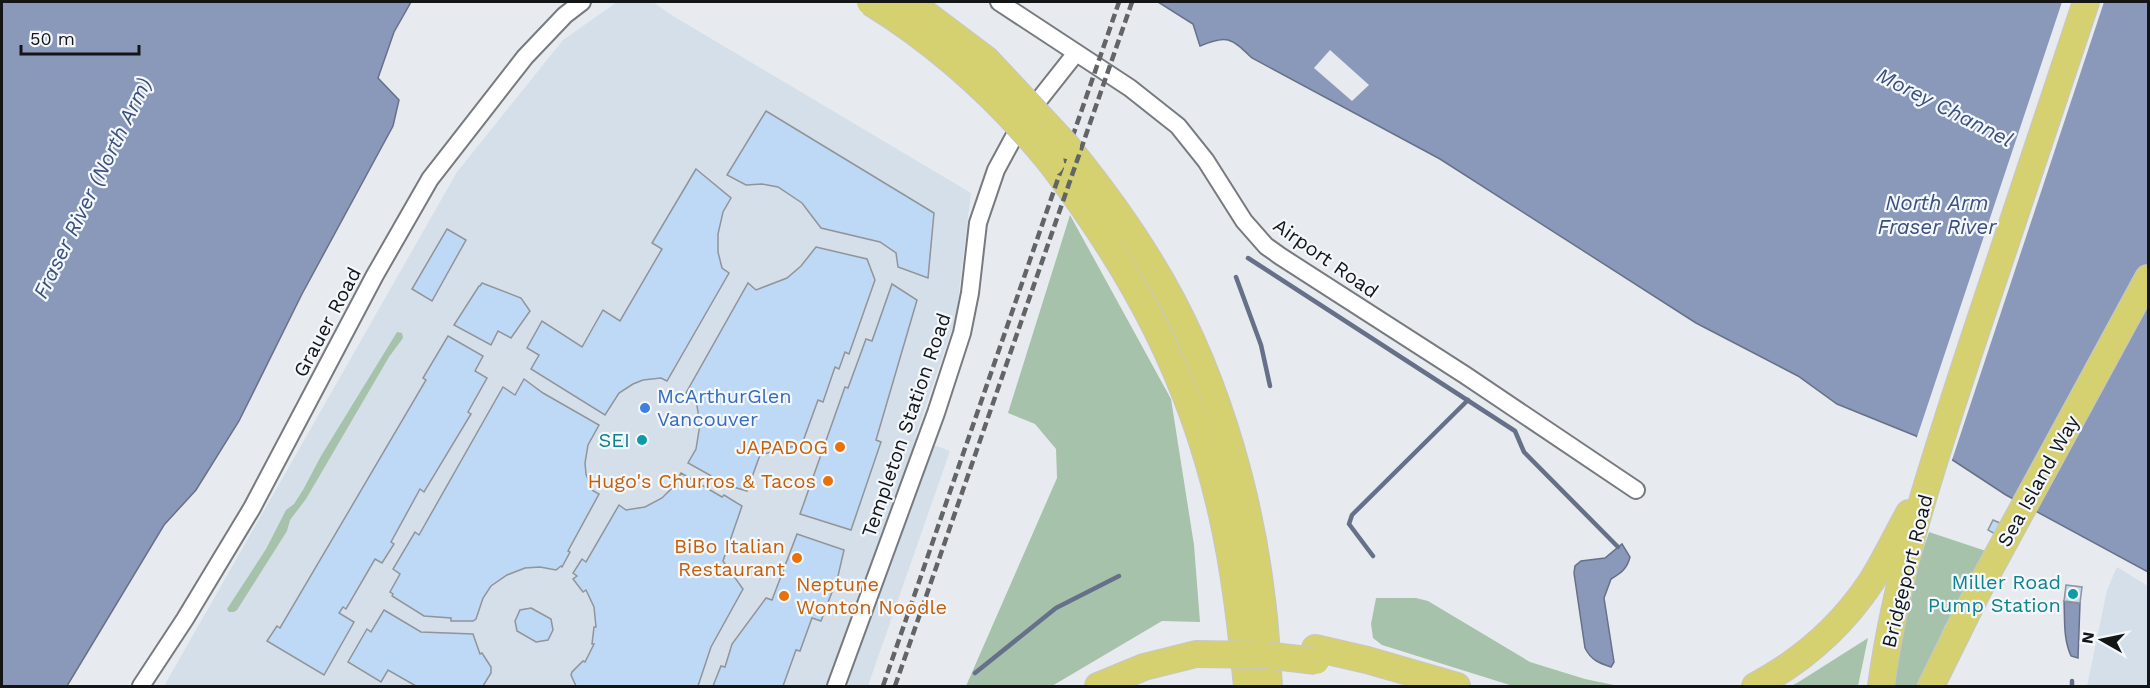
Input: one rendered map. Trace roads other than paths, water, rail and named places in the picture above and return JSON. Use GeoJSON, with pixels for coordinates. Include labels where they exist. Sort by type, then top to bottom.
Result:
{"type":"FeatureCollection","features":[{"type":"Feature","properties":{"kind":"main road"},"geometry":{"type":"LineString","coordinates":[[870,2],[900,20],[973,80],[1016,122],[1059,154],[1094,220],[1149,311],[1174,364],[1196,422],[1214,482],[1235,587],[1248,687]]}},
{"type":"Feature","properties":{"kind":"main road"},"geometry":{"type":"LineString","coordinates":[[910,2],[987,60],[1059,154],[1119,214],[1153,266],[1196,353],[1219,414],[1237,473],[1252,535],[1263,602],[1282,687]]}},
{"type":"Feature","properties":{"kind":"main road"},"geometry":{"type":"LineString","coordinates":[[1755,687],[1793,664],[1842,621],[1871,582],[1920,501],[2086,2]]}},
{"type":"Feature","properties":{"kind":"main road","name":"Sea Island Way"},"geometry":{"type":"LineString","coordinates":[[1931,687],[2003,545],[2148,278]]}},
{"type":"Feature","properties":{"kind":"main road","name":"Bridgeport Road"},"geometry":{"type":"LineString","coordinates":[[1881,687],[1895,606],[1920,501]]}},
{"type":"Feature","properties":{"kind":"main road"},"geometry":{"type":"LineString","coordinates":[[1231,687],[1234,661],[1235,587]]}},
{"type":"Feature","properties":{"kind":"main road"},"geometry":{"type":"LineString","coordinates":[[1263,602],[1269,687]]}},
{"type":"Feature","properties":{"kind":"main road"},"geometry":{"type":"LineString","coordinates":[[1098,687],[1144,667],[1219,647],[1266,643],[1316,655],[1397,687]]}},
{"type":"Feature","properties":{"kind":"main road"},"geometry":{"type":"LineString","coordinates":[[1316,655],[1375,662],[1457,687]]}},
{"type":"Feature","properties":{"kind":"street","name":"Grauer Road"},"geometry":{"type":"LineString","coordinates":[[141,687],[252,508],[375,275],[430,179],[525,57],[565,15],[582,2]]}},
{"type":"Feature","properties":{"kind":"street","name":"Airport Road"},"geometry":{"type":"LineString","coordinates":[[999,2],[1147,100],[1178,126],[1206,161],[1244,221],[1280,256],[1465,375],[1636,490]]}},
{"type":"Feature","properties":{"kind":"street","name":"Templeton Station Road"},"geometry":{"type":"LineString","coordinates":[[836,687],[936,413],[962,333],[970,293],[978,223],[996,170],[1023,120],[1076,53]]}},
{"type":"Feature","properties":{"kind":"water","name":"Fraser River (North Arm)"},"geometry":{"type":"Polygon","coordinates":[[[2,2],[411,2],[394,32],[378,78],[399,100],[393,126],[302,294],[239,421],[196,490],[164,525],[67,686],[2,686],[2,2]]]}},
{"type":"Feature","properties":{"kind":"water","name":"North Arm Fraser River"},"geometry":{"type":"Polygon","coordinates":[[[1158,2],[2148,2],[2148,572],[2006,495],[1916,436],[1837,404],[1798,376],[1696,323],[1440,159],[1252,58],[1233,42],[1223,39],[1200,46],[1193,24],[1158,2]]]}},
{"type":"Feature","properties":{"kind":"water"},"geometry":{"type":"Polygon","coordinates":[[[1622,544],[1630,557],[1629,561],[1618,575],[1611,579],[1604,598],[1614,662],[1611,667],[1596,660],[1585,648],[1574,573],[1575,566],[1581,561],[1605,558],[1622,544]]]}},
{"type":"Feature","properties":{"kind":"water"},"geometry":{"type":"Polygon","coordinates":[[[2064,601],[2080,603],[2078,658],[2071,656],[2067,642],[2064,601]]]}},
{"type":"Feature","properties":{"kind":"waterway"},"geometry":{"type":"LineString","coordinates":[[1248,258],[1515,431],[1524,452],[1618,547]]}},
{"type":"Feature","properties":{"kind":"waterway"},"geometry":{"type":"LineString","coordinates":[[1236,277],[1261,345],[1270,386]]}},
{"type":"Feature","properties":{"kind":"waterway"},"geometry":{"type":"LineString","coordinates":[[1373,556],[1349,524],[1352,515],[1468,400]]}},
{"type":"Feature","properties":{"kind":"waterway"},"geometry":{"type":"LineString","coordinates":[[975,673],[1056,608],[1119,576]]}},
{"type":"Feature","properties":{"kind":"waterway"},"geometry":{"type":"LineString","coordinates":[[2072,681],[2072,686]]}},
{"type":"Feature","properties":{"kind":"railway"},"geometry":{"type":"LineString","coordinates":[[883,686],[1119,2]]}},
{"type":"Feature","properties":{"kind":"railway"},"geometry":{"type":"LineString","coordinates":[[895,686],[1132,2]]}},
{"type":"Feature","properties":{"kind":"place","name":"McArthurGlen Vancouver"},"geometry":{"type":"Point","coordinates":[645,408]}},
{"type":"Feature","properties":{"kind":"place","name":"SEI"},"geometry":{"type":"Point","coordinates":[642,440]}},
{"type":"Feature","properties":{"kind":"place","name":"JAPADOG"},"geometry":{"type":"Point","coordinates":[840,447]}},
{"type":"Feature","properties":{"kind":"place","name":"Hugo's Churros & Tacos"},"geometry":{"type":"Point","coordinates":[828,481]}},
{"type":"Feature","properties":{"kind":"place","name":"BiBo Italian Restaurant"},"geometry":{"type":"Point","coordinates":[797,558]}},
{"type":"Feature","properties":{"kind":"place","name":"Miller Road Pump Station"},"geometry":{"type":"Point","coordinates":[2073,594]}},
{"type":"Feature","properties":{"kind":"place","name":"Neptune Wonton Noodle"},"geometry":{"type":"Point","coordinates":[784,596]}},
{"type":"Feature","properties":{"kind":"water label","name":"Morey Channel"},"geometry":{"type":"Point","coordinates":[1945,107]}}]}
